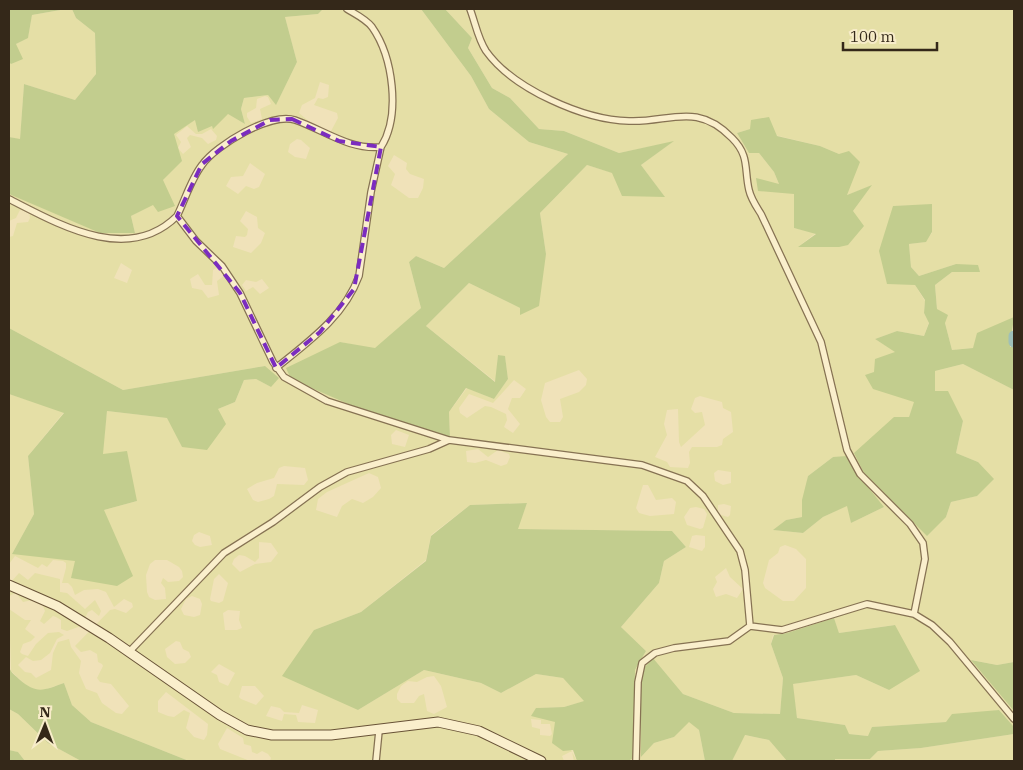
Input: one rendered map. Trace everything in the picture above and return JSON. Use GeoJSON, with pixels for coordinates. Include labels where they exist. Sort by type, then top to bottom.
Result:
{"type":"FeatureCollection","features":[{"type":"Feature","properties":{"kind":"street"},"geometry":{"type":"LineString","coordinates":[[276,368],[320,332],[337,314],[354,289],[359,276],[371,192],[381,148],[385,142],[393,86],[386,57],[372,28],[347,9]]}},
{"type":"Feature","properties":{"kind":"street"},"geometry":{"type":"LineString","coordinates":[[470,9],[479,36],[492,58],[519,81],[552,100],[589,114],[622,121],[639,121],[679,115],[699,118],[725,131],[740,148],[746,161],[752,199],[761,214],[821,342],[847,450],[860,474],[910,524],[924,543],[925,558],[914,614]]}},
{"type":"Feature","properties":{"kind":"street"},"geometry":{"type":"LineString","coordinates":[[9,199],[74,230],[116,239],[137,238],[170,223],[176,216],[202,164],[214,152],[270,120],[292,119],[339,141],[381,148]]}},
{"type":"Feature","properties":{"kind":"street"},"geometry":{"type":"LineString","coordinates":[[176,216],[182,225],[222,266],[240,293],[276,368],[292,383],[327,401],[449,440],[642,464],[687,481],[703,496],[740,551],[745,570],[750,626]]}},
{"type":"Feature","properties":{"kind":"street"},"geometry":{"type":"LineString","coordinates":[[170,223],[182,225]]}},
{"type":"Feature","properties":{"kind":"street"},"geometry":{"type":"LineString","coordinates":[[129,652],[224,553],[273,522],[320,487],[347,472],[429,449],[449,440]]}},
{"type":"Feature","properties":{"kind":"street"},"geometry":{"type":"LineString","coordinates":[[9,585],[57,606],[129,652],[220,715],[247,730],[272,735],[301,736],[379,731],[424,722],[452,724],[479,731],[541,761]]}},
{"type":"Feature","properties":{"kind":"street"},"geometry":{"type":"LineString","coordinates":[[636,761],[639,670],[642,663],[655,653],[674,648],[733,640],[750,626],[782,630],[867,604],[879,604],[914,614],[932,625],[950,642],[1014,719]]}},
{"type":"Feature","properties":{"kind":"street"},"geometry":{"type":"LineString","coordinates":[[376,761],[379,731]]}},
{"type":"Feature","properties":{"kind":"highlighted area"},"geometry":{"type":"Polygon","coordinates":[[[292,119],[339,141],[381,147],[354,289],[320,332],[276,368],[240,293],[177,216],[202,164],[231,141],[270,120],[292,119]]]}},
{"type":"Feature","properties":{"kind":"shaded area"},"geometry":{"type":"Polygon","coordinates":[[[72,9],[76,18],[95,33],[96,74],[75,100],[24,84],[20,140],[9,137],[9,62],[12,64],[16,44],[28,37],[32,15],[72,9]]]}},
{"type":"Feature","properties":{"kind":"shaded area"},"geometry":{"type":"Polygon","coordinates":[[[323,9],[421,9],[471,76],[489,109],[529,142],[568,154],[444,268],[416,256],[409,262],[421,308],[375,349],[340,342],[450,436],[449,412],[467,388],[494,399],[508,379],[505,357],[498,355],[496,382],[426,326],[469,283],[520,308],[546,254],[540,213],[587,165],[613,173],[664,196],[641,165],[672,142],[619,153],[564,131],[539,129],[510,98],[492,88],[468,48],[472,38],[445,9],[1014,9],[1014,317],[973,348],[952,350],[945,323],[937,309],[935,285],[952,272],[980,272],[956,264],[919,276],[911,267],[909,244],[925,242],[932,233],[932,205],[893,206],[915,285],[925,301],[924,313],[929,322],[924,336],[897,331],[875,339],[896,352],[915,402],[909,417],[946,517],[951,502],[976,496],[978,462],[956,453],[963,421],[935,391],[935,371],[963,364],[1014,390],[1014,662],[997,665],[972,660],[1014,711],[1014,727],[999,710],[946,722],[873,727],[869,736],[848,734],[845,725],[797,718],[792,684],[856,675],[889,690],[894,625],[839,633],[834,619],[787,633],[773,635],[771,644],[783,678],[780,714],[734,713],[683,694],[653,658],[641,671],[641,757],[654,743],[674,737],[689,721],[699,730],[705,761],[628,761],[634,758],[635,670],[646,651],[621,627],[659,583],[664,561],[686,547],[672,531],[517,529],[527,503],[470,505],[431,535],[426,560],[361,612],[314,630],[358,710],[424,670],[481,683],[501,693],[536,674],[563,678],[585,701],[564,707],[536,708],[555,722],[572,752],[562,756],[564,761],[270,761],[271,758],[268,754],[262,751],[257,754],[252,752],[251,746],[244,744],[243,738],[227,728],[218,744],[220,749],[250,761],[189,761],[91,722],[72,705],[64,683],[41,691],[29,688],[11,671],[9,609],[25,620],[31,620],[25,629],[35,637],[23,644],[20,652],[22,654],[28,656],[36,644],[48,633],[59,632],[64,635],[57,639],[50,653],[41,660],[33,661],[26,657],[18,665],[25,672],[31,673],[36,678],[51,670],[53,653],[58,642],[69,639],[71,647],[81,661],[79,673],[86,689],[97,693],[102,703],[116,713],[122,714],[129,706],[111,684],[100,682],[97,678],[103,666],[98,662],[97,654],[90,650],[81,652],[75,646],[110,610],[115,609],[126,613],[133,607],[132,603],[124,599],[114,607],[106,592],[98,589],[84,590],[75,595],[68,583],[62,583],[66,568],[66,563],[63,561],[53,560],[47,567],[42,564],[38,568],[15,556],[9,564],[9,394],[64,412],[28,456],[34,514],[12,554],[104,510],[137,501],[102,455],[107,411],[168,418],[182,447],[218,409],[235,402],[244,380],[256,379],[271,387],[265,366],[123,390],[9,328],[9,237],[13,236],[17,223],[28,222],[30,218],[29,211],[20,210],[16,218],[9,221],[9,194],[135,233],[131,216],[153,204],[163,180],[181,161],[173,134],[196,119],[213,128],[227,113],[245,124],[241,109],[244,98],[268,95],[276,104],[297,62],[285,17],[318,14],[323,9]],[[320,82],[315,98],[302,105],[299,113],[318,129],[330,133],[338,118],[337,113],[314,105],[318,98],[328,97],[329,85],[320,82]],[[265,96],[257,99],[256,108],[247,113],[251,123],[262,119],[260,109],[271,104],[268,97],[265,96]],[[187,126],[176,135],[181,142],[178,148],[183,154],[191,147],[187,138],[190,135],[202,138],[208,144],[216,140],[217,136],[211,129],[202,134],[196,134],[187,126]],[[750,129],[737,133],[749,153],[759,153],[774,172],[779,184],[794,194],[794,228],[816,233],[799,246],[853,211],[871,186],[847,195],[839,154],[820,146],[750,129]],[[297,139],[290,144],[288,152],[295,157],[306,159],[310,148],[297,139]],[[394,155],[388,166],[395,174],[391,185],[409,198],[418,198],[423,188],[424,179],[410,174],[406,169],[407,163],[394,155]],[[250,163],[243,176],[231,177],[226,186],[238,194],[246,186],[254,189],[259,187],[265,174],[250,163]],[[246,211],[240,221],[248,229],[245,237],[236,236],[233,247],[251,253],[261,243],[265,233],[258,228],[257,217],[246,211]],[[121,263],[114,278],[127,283],[132,270],[121,263]],[[218,267],[213,270],[212,285],[205,285],[198,274],[190,279],[192,288],[202,290],[208,298],[219,295],[217,281],[225,275],[218,267]],[[262,279],[256,282],[246,280],[242,285],[246,291],[253,287],[260,294],[269,288],[262,279]],[[579,370],[545,383],[541,400],[546,417],[550,422],[560,422],[563,417],[560,399],[579,392],[586,385],[587,379],[579,370]],[[514,380],[493,403],[469,394],[459,408],[460,413],[467,418],[485,406],[491,407],[506,414],[507,420],[504,427],[513,433],[520,424],[508,409],[512,398],[520,398],[526,389],[514,380]],[[700,396],[695,398],[691,409],[695,413],[702,412],[705,425],[681,447],[679,442],[678,409],[667,410],[664,424],[667,435],[655,457],[667,462],[670,467],[688,468],[690,463],[689,452],[692,447],[717,447],[722,445],[723,439],[733,432],[731,412],[723,408],[722,402],[700,396]],[[396,430],[391,435],[392,444],[405,447],[409,435],[396,430]],[[478,449],[466,451],[467,462],[475,463],[486,460],[501,466],[507,464],[510,457],[509,454],[498,450],[488,457],[478,449]],[[833,457],[808,476],[802,517],[786,520],[774,530],[803,533],[823,517],[848,505],[851,523],[884,507],[833,457]],[[284,466],[279,468],[274,478],[257,483],[247,489],[253,500],[258,502],[274,496],[277,484],[304,485],[308,480],[305,468],[284,466]],[[718,470],[714,473],[715,481],[723,485],[731,483],[731,472],[718,470]],[[369,473],[327,492],[318,499],[316,510],[337,517],[342,506],[352,499],[363,503],[373,497],[381,488],[378,477],[369,473]],[[643,485],[636,508],[639,513],[650,516],[674,514],[676,502],[672,498],[656,500],[648,485],[643,485]],[[718,505],[718,514],[728,517],[731,506],[718,505]],[[690,508],[684,517],[687,525],[700,529],[703,528],[707,514],[704,509],[690,508]],[[199,532],[194,535],[192,541],[200,547],[212,545],[210,536],[199,532]],[[692,536],[689,547],[702,551],[705,547],[705,536],[692,536]],[[259,542],[259,558],[255,562],[239,555],[232,564],[240,572],[255,564],[271,562],[278,553],[271,543],[259,542]],[[785,545],[780,547],[778,553],[769,560],[763,583],[765,588],[783,601],[794,601],[806,588],[806,559],[796,549],[785,545]],[[155,560],[150,564],[146,575],[149,597],[155,600],[166,599],[165,588],[161,583],[163,578],[168,582],[179,581],[183,577],[179,567],[167,560],[155,560]],[[726,568],[715,577],[717,582],[713,589],[716,597],[726,594],[737,598],[743,589],[730,577],[726,568]],[[219,574],[214,579],[210,599],[219,603],[223,601],[228,583],[219,574]],[[192,596],[186,599],[181,609],[184,615],[194,617],[200,615],[202,604],[200,599],[192,596]],[[228,610],[223,613],[225,630],[242,628],[239,620],[240,611],[228,610]],[[176,641],[165,649],[167,657],[175,664],[185,663],[191,657],[189,652],[183,649],[180,642],[176,641]],[[219,664],[211,672],[217,675],[219,682],[228,686],[235,673],[219,664]],[[434,676],[417,682],[408,681],[401,686],[397,699],[401,703],[414,703],[419,696],[424,694],[427,711],[434,714],[447,707],[441,686],[434,676]],[[242,686],[239,697],[256,705],[264,696],[255,686],[242,686]],[[166,692],[158,701],[158,712],[174,717],[184,710],[190,713],[186,728],[194,737],[204,740],[207,735],[208,724],[166,692]],[[302,705],[299,713],[284,712],[280,708],[271,706],[266,716],[282,721],[284,714],[296,715],[298,722],[315,723],[318,710],[302,705]],[[531,719],[532,727],[540,729],[540,735],[550,736],[552,734],[550,724],[541,724],[541,720],[531,719]]]}},
{"type":"Feature","properties":{"kind":"shaded area"},"geometry":{"type":"Polygon","coordinates":[[[19,573],[28,580],[35,573],[60,579],[60,592],[67,593],[85,609],[95,600],[101,611],[99,616],[92,610],[88,612],[81,626],[67,631],[61,629],[61,620],[53,616],[44,624],[40,621],[45,611],[43,606],[32,600],[23,602],[16,593],[9,596],[9,580],[11,582],[19,573]]]}},
{"type":"Feature","properties":{"kind":"shaded area"},"geometry":{"type":"Polygon","coordinates":[[[9,709],[18,714],[48,743],[81,761],[25,761],[18,752],[9,750],[9,709]]]}},
{"type":"Feature","properties":{"kind":"shaded area"},"geometry":{"type":"Polygon","coordinates":[[[1014,734],[1014,761],[835,761],[834,759],[870,759],[878,751],[921,748],[1014,734]]]}},
{"type":"Feature","properties":{"kind":"shaded area"},"geometry":{"type":"Polygon","coordinates":[[[744,735],[769,740],[787,761],[732,761],[744,735]]]}},
{"type":"Feature","properties":{"kind":"green space"},"geometry":{"type":"Polygon","coordinates":[[[9,9],[66,9],[32,15],[28,38],[16,44],[23,59],[11,64],[9,62],[9,9]]]}},
{"type":"Feature","properties":{"kind":"green space"},"geometry":{"type":"Polygon","coordinates":[[[72,9],[323,9],[318,14],[285,17],[297,62],[276,105],[268,95],[244,98],[241,109],[245,124],[228,114],[213,129],[212,126],[198,132],[195,120],[174,134],[182,161],[163,180],[175,206],[158,212],[153,205],[131,216],[135,233],[100,233],[9,194],[9,137],[20,139],[24,84],[75,100],[96,74],[95,33],[76,18],[72,9]]]}},
{"type":"Feature","properties":{"kind":"green space"},"geometry":{"type":"Polygon","coordinates":[[[421,9],[445,9],[472,38],[468,48],[492,88],[510,98],[539,129],[564,131],[619,153],[674,141],[641,165],[665,197],[622,196],[612,173],[587,165],[540,213],[546,254],[539,306],[520,315],[520,308],[469,283],[426,326],[495,382],[498,355],[505,356],[508,379],[494,399],[466,388],[449,412],[450,437],[362,410],[291,379],[286,368],[340,342],[375,348],[421,308],[409,262],[416,256],[444,268],[568,154],[529,142],[489,109],[471,76],[421,9]]]}},
{"type":"Feature","properties":{"kind":"green space"},"geometry":{"type":"Polygon","coordinates":[[[769,117],[777,136],[820,146],[839,154],[849,151],[860,162],[847,195],[872,185],[853,211],[864,226],[848,245],[839,247],[798,247],[816,234],[794,228],[794,194],[758,191],[756,178],[779,184],[774,172],[759,153],[749,153],[737,133],[750,129],[751,120],[769,117]]]}},
{"type":"Feature","properties":{"kind":"green space"},"geometry":{"type":"Polygon","coordinates":[[[932,204],[932,232],[926,242],[909,244],[911,267],[919,276],[956,264],[978,265],[980,272],[952,272],[935,285],[937,309],[948,315],[945,323],[952,350],[973,348],[977,333],[1014,317],[1010,347],[1014,346],[1014,390],[963,364],[935,371],[935,391],[948,391],[963,421],[956,453],[978,462],[994,479],[977,496],[951,502],[946,517],[927,536],[864,473],[854,453],[894,417],[909,417],[914,402],[873,389],[865,375],[874,372],[875,359],[895,352],[875,339],[897,331],[924,336],[929,323],[924,313],[925,300],[915,285],[887,284],[879,251],[893,206],[932,204]]]}},
{"type":"Feature","properties":{"kind":"green space"},"geometry":{"type":"Polygon","coordinates":[[[9,328],[123,390],[265,366],[279,378],[271,387],[256,379],[244,380],[235,402],[218,409],[226,424],[207,450],[182,447],[167,418],[107,411],[103,454],[127,451],[137,501],[104,510],[133,576],[117,586],[71,578],[75,561],[12,554],[34,514],[28,456],[64,413],[9,394],[9,328]]]}},
{"type":"Feature","properties":{"kind":"green space"},"geometry":{"type":"Polygon","coordinates":[[[847,456],[859,476],[884,507],[851,523],[847,506],[823,517],[803,533],[773,530],[786,520],[802,517],[802,500],[808,476],[833,457],[847,456]]]}},
{"type":"Feature","properties":{"kind":"green space"},"geometry":{"type":"Polygon","coordinates":[[[527,503],[518,529],[672,531],[686,547],[664,561],[659,583],[621,627],[646,651],[635,670],[634,758],[628,761],[577,761],[573,750],[563,751],[552,743],[555,722],[531,716],[536,708],[564,707],[584,701],[563,678],[536,674],[501,693],[481,683],[424,670],[358,710],[282,676],[314,630],[361,612],[426,561],[431,536],[470,505],[527,503]]]}},
{"type":"Feature","properties":{"kind":"green space"},"geometry":{"type":"Polygon","coordinates":[[[834,618],[839,633],[895,625],[920,671],[889,690],[856,675],[793,684],[797,718],[845,725],[849,734],[868,736],[872,727],[946,722],[952,714],[999,710],[1014,727],[1014,734],[921,748],[878,751],[870,759],[835,759],[835,761],[787,761],[769,740],[745,735],[732,761],[705,761],[699,730],[689,722],[674,737],[654,743],[641,757],[641,671],[653,658],[683,694],[734,713],[780,714],[783,678],[771,644],[774,635],[787,633],[834,618]]]}},
{"type":"Feature","properties":{"kind":"green space"},"geometry":{"type":"Polygon","coordinates":[[[971,660],[997,665],[1014,662],[1014,711],[971,660]]]}},
{"type":"Feature","properties":{"kind":"green space"},"geometry":{"type":"Polygon","coordinates":[[[9,667],[25,684],[36,689],[46,689],[64,683],[72,705],[91,722],[189,761],[81,761],[48,743],[18,714],[9,709],[9,667]]]}},
{"type":"Feature","properties":{"kind":"green space"},"geometry":{"type":"Polygon","coordinates":[[[9,750],[18,752],[25,761],[9,761],[9,750]]]}},
{"type":"Feature","properties":{"kind":"waterway"},"geometry":{"type":"LineString","coordinates":[[1014,336],[1014,342]]}}]}
